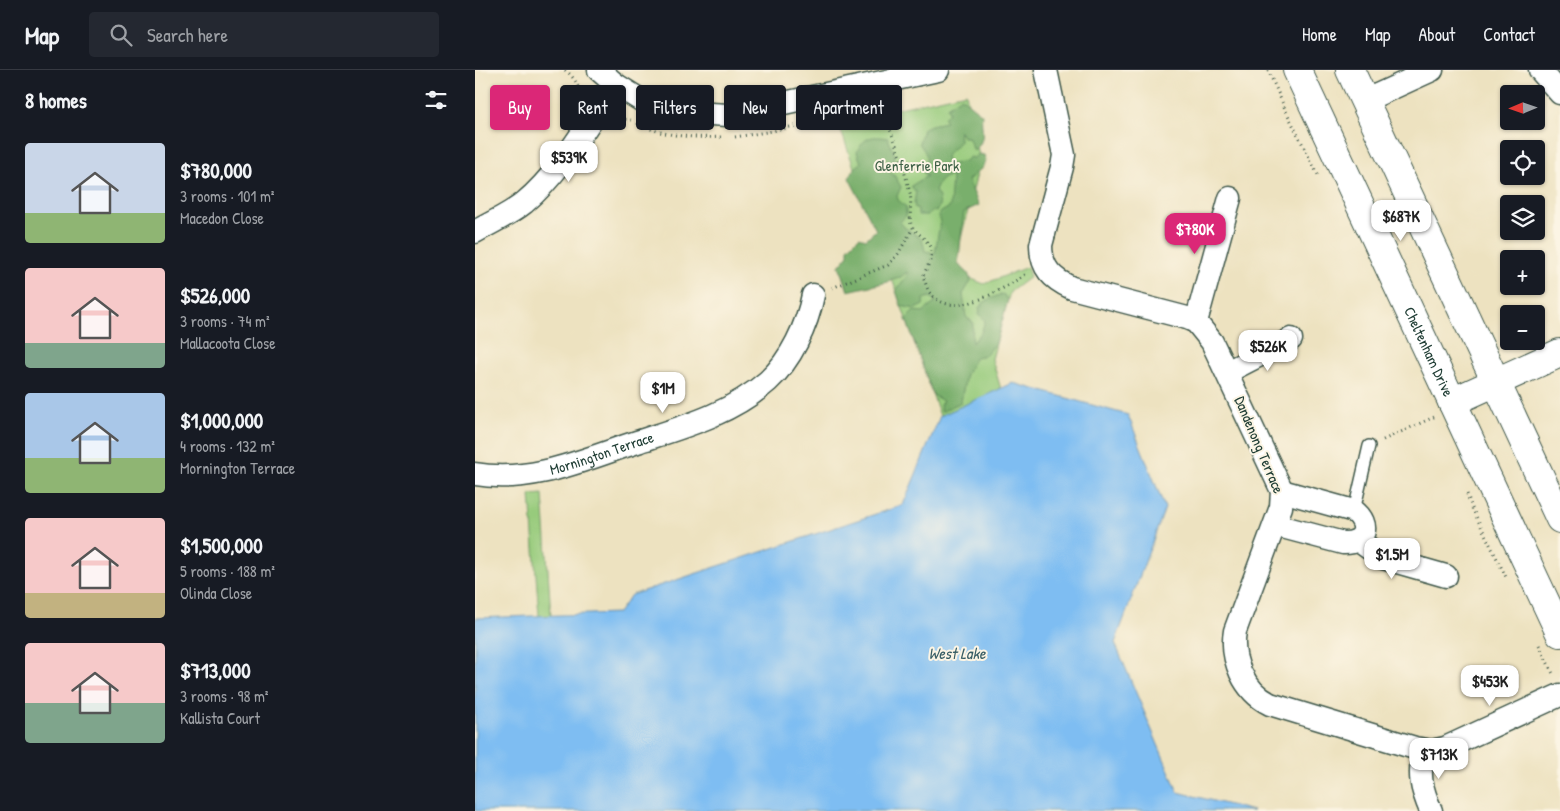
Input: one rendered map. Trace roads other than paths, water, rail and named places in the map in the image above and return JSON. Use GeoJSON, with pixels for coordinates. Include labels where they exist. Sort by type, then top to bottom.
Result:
{"type":"FeatureCollection","features":[{"type":"Feature","properties":{"kind":"main road","name":"Cheltenham Drive"},"geometry":{"type":"LineString","coordinates":[[1297,70],[1443,410],[1560,633]]}},
{"type":"Feature","properties":{"kind":"main road"},"geometry":{"type":"LineString","coordinates":[[1350,70],[1560,519]]}},
{"type":"Feature","properties":{"kind":"main road"},"geometry":{"type":"LineString","coordinates":[[1443,410],[1560,353]]}},
{"type":"Feature","properties":{"kind":"street"},"geometry":{"type":"LineString","coordinates":[[1046,70],[1064,155],[1041,245],[1043,263],[1046,270],[1061,283],[1072,288],[1196,322],[1230,198]]}},
{"type":"Feature","properties":{"kind":"street"},"geometry":{"type":"LineString","coordinates":[[1364,101],[1432,70]]}},
{"type":"Feature","properties":{"kind":"street"},"geometry":{"type":"LineString","coordinates":[[1540,70],[1560,93]]}},
{"type":"Feature","properties":{"kind":"street"},"geometry":{"type":"LineString","coordinates":[[475,232],[511,212],[533,195],[563,159],[593,116],[607,77],[644,102],[693,113],[728,114],[926,71]]}},
{"type":"Feature","properties":{"kind":"street","name":"Mornington Terrace"},"geometry":{"type":"LineString","coordinates":[[475,474],[502,477],[524,475],[573,465],[703,420],[737,404],[778,372],[804,328],[810,312],[813,295]]}},
{"type":"Feature","properties":{"kind":"street","name":"Dandenong Terrace"},"geometry":{"type":"LineString","coordinates":[[1196,322],[1212,342],[1282,491],[1281,506],[1275,525],[1235,631],[1233,641],[1237,664],[1252,691],[1260,699],[1270,704],[1432,751],[1445,748],[1560,695]]}},
{"type":"Feature","properties":{"kind":"street"},"geometry":{"type":"LineString","coordinates":[[1227,372],[1291,340]]}},
{"type":"Feature","properties":{"kind":"street"},"geometry":{"type":"LineString","coordinates":[[1275,525],[1343,543],[1359,541],[1363,535],[1363,521],[1354,511],[1282,491]]}},
{"type":"Feature","properties":{"kind":"street"},"geometry":{"type":"LineString","coordinates":[[1359,541],[1383,558],[1446,576]]}},
{"type":"Feature","properties":{"kind":"street"},"geometry":{"type":"LineString","coordinates":[[1424,750],[1420,772],[1421,784],[1431,811]]}},
{"type":"Feature","properties":{"kind":"lane"},"geometry":{"type":"LineString","coordinates":[[1354,511],[1369,446]]}},
{"type":"Feature","properties":{"kind":"water","name":"West Lake"},"geometry":{"type":"Polygon","coordinates":[[[1013,383],[1128,415],[1165,508],[1115,643],[1178,792],[1253,811],[475,811],[475,618],[618,613],[631,595],[903,505],[940,416],[1013,383]]]}},
{"type":"Feature","properties":{"kind":"park label","name":"Glenferrie Park"},"geometry":{"type":"Point","coordinates":[917,166]}}]}
